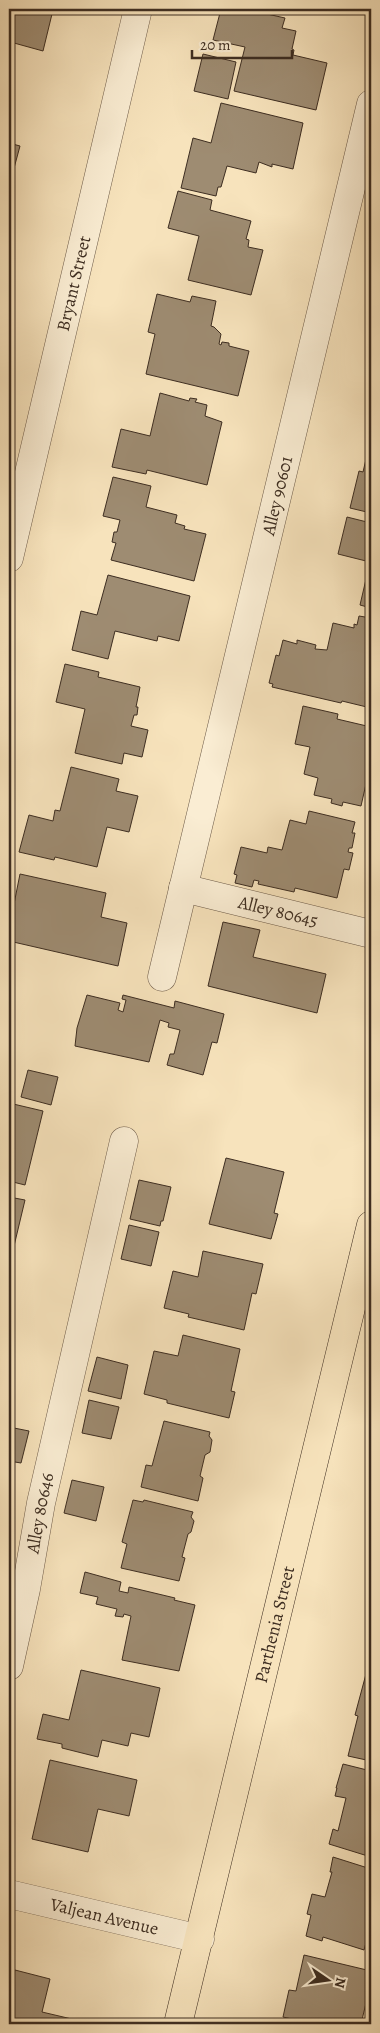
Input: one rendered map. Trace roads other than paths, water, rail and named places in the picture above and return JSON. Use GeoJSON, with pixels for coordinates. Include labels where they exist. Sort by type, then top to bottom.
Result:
{"type":"FeatureCollection","features":[{"type":"Feature","properties":{"kind":"main road","name":"Parthenia Street"},"geometry":{"type":"LineString","coordinates":[[178,2024],[371,1225]]}},
{"type":"Feature","properties":{"kind":"street","name":"Bryant Street"},"geometry":{"type":"LineString","coordinates":[[9,558],[138,9]]}},
{"type":"Feature","properties":{"kind":"street","name":"Alley 90601"},"geometry":{"type":"LineString","coordinates":[[162,977],[371,104]]}},
{"type":"Feature","properties":{"kind":"street","name":"Alley 80645"},"geometry":{"type":"LineString","coordinates":[[184,888],[371,934]]}},
{"type":"Feature","properties":{"kind":"street","name":"Alley 80646"},"geometry":{"type":"LineString","coordinates":[[9,1666],[26,1590],[41,1503],[124,1141]]}},
{"type":"Feature","properties":{"kind":"street","name":"Valjean Avenue"},"geometry":{"type":"LineString","coordinates":[[9,1894],[200,1939]]}}]}
